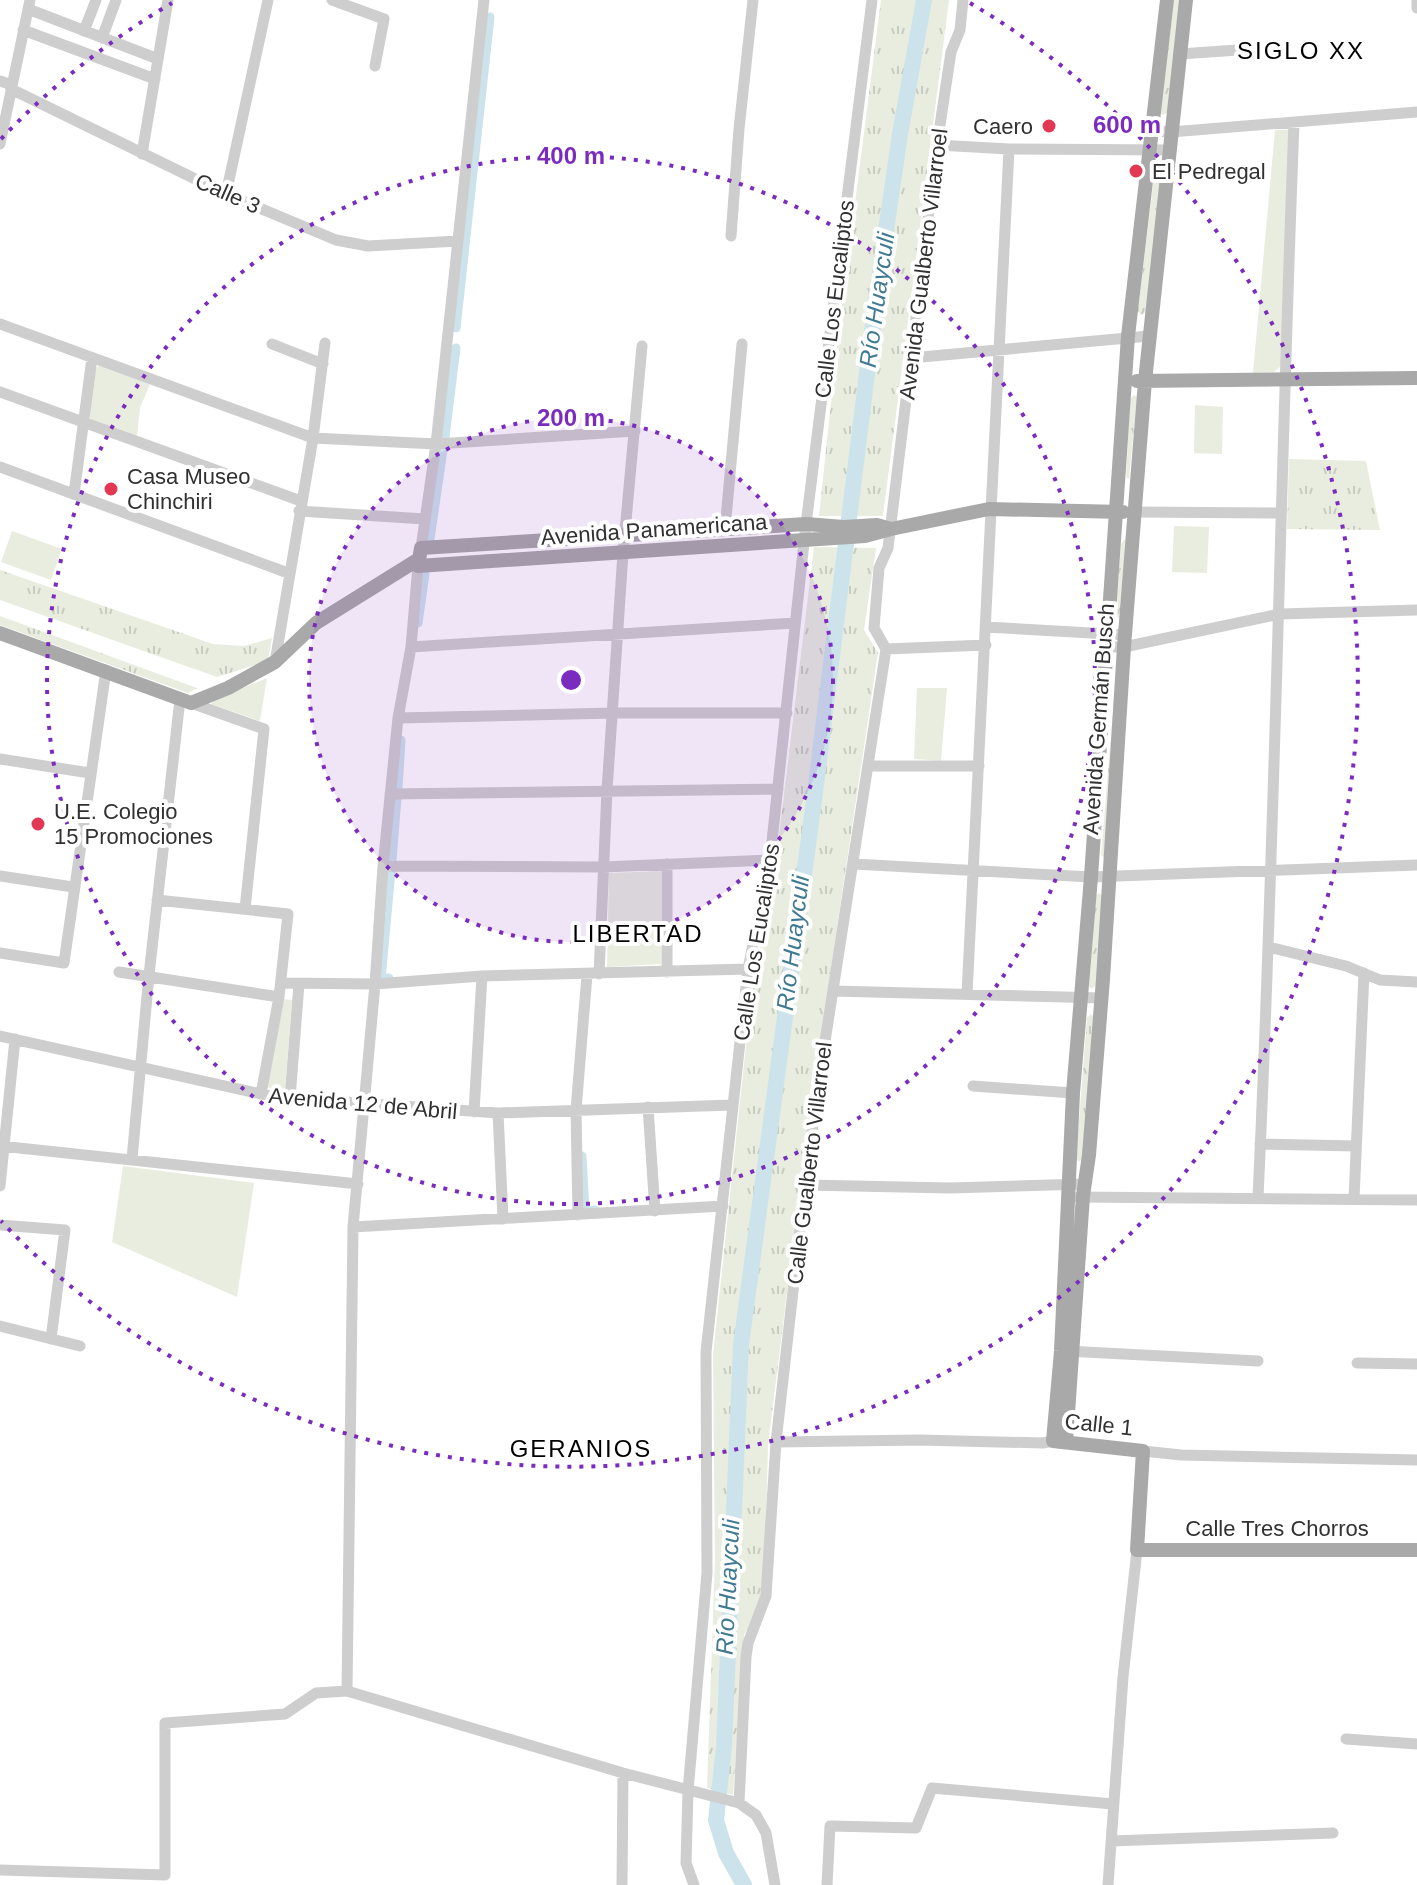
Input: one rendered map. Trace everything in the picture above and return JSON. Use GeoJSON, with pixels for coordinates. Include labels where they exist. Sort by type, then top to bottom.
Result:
{"type":"FeatureCollection","features":[{"type":"Feature","properties":{"kind":"main road","name":"Avenida Germán Busch"},"geometry":{"type":"LineString","coordinates":[[1077,1190],[1073,1093],[1128,336],[1167,0]]}},
{"type":"Feature","properties":{"kind":"main road","name":"Avenida Germán Busch"},"geometry":{"type":"LineString","coordinates":[[1060,1442],[1077,1190],[1101,998],[1145,381],[1186,0]]}},
{"type":"Feature","properties":{"kind":"main road"},"geometry":{"type":"LineString","coordinates":[[1126,381],[1417,378]]}},
{"type":"Feature","properties":{"kind":"main road","name":"Avenida Panamericana"},"geometry":{"type":"LineString","coordinates":[[419,558],[623,553],[804,540],[844,532],[891,529],[989,509],[1135,512]]}},
{"type":"Feature","properties":{"kind":"main road","name":"Avenida Panamericana"},"geometry":{"type":"LineString","coordinates":[[185,701],[228,688],[275,662],[316,623],[419,558],[625,535],[806,524],[844,532]]}},
{"type":"Feature","properties":{"kind":"main road"},"geometry":{"type":"LineString","coordinates":[[0,633],[185,701]]}},
{"type":"Feature","properties":{"kind":"main road","name":"Calle 1"},"geometry":{"type":"LineString","coordinates":[[1060,1442],[1143,1451]]}},
{"type":"Feature","properties":{"kind":"main road"},"geometry":{"type":"LineString","coordinates":[[1137,1550],[1143,1451]]}},
{"type":"Feature","properties":{"kind":"main road","name":"Calle Tres Chorros"},"geometry":{"type":"LineString","coordinates":[[1137,1550],[1417,1550]]}},
{"type":"Feature","properties":{"kind":"street"},"geometry":{"type":"LineString","coordinates":[[86,54],[93,34],[96,0]]}},
{"type":"Feature","properties":{"kind":"street"},"geometry":{"type":"LineString","coordinates":[[93,34],[116,0]]}},
{"type":"Feature","properties":{"kind":"street"},"geometry":{"type":"LineString","coordinates":[[142,154],[168,0]]}},
{"type":"Feature","properties":{"kind":"street"},"geometry":{"type":"LineString","coordinates":[[226,194],[268,0]]}},
{"type":"Feature","properties":{"kind":"street"},"geometry":{"type":"LineString","coordinates":[[332,0],[384,19],[375,66]]}},
{"type":"Feature","properties":{"kind":"street"},"geometry":{"type":"LineString","coordinates":[[347,1691],[353,1227],[398,718],[411,647],[419,558],[436,444],[484,0]]}},
{"type":"Feature","properties":{"kind":"street"},"geometry":{"type":"LineString","coordinates":[[731,236],[753,0]]}},
{"type":"Feature","properties":{"kind":"street","name":"Calle Los Eucaliptos"},"geometry":{"type":"LineString","coordinates":[[694,1885],[686,1863],[688,1791],[707,1573],[706,1352],[748,969],[770,860],[804,540],[872,0]]}},
{"type":"Feature","properties":{"kind":"street","name":"Avenida Gualberto Villarroel"},"geometry":{"type":"LineString","coordinates":[[891,529],[937,145],[951,52],[960,30],[963,0]]}},
{"type":"Feature","properties":{"kind":"street"},"geometry":{"type":"LineString","coordinates":[[1417,0],[1417,8]]}},
{"type":"Feature","properties":{"kind":"street"},"geometry":{"type":"LineString","coordinates":[[0,144],[29,5],[158,59]]}},
{"type":"Feature","properties":{"kind":"street"},"geometry":{"type":"LineString","coordinates":[[23,30],[155,79]]}},
{"type":"Feature","properties":{"kind":"street"},"geometry":{"type":"LineString","coordinates":[[1180,54],[1281,47]]}},
{"type":"Feature","properties":{"kind":"street","name":"Calle 3"},"geometry":{"type":"LineString","coordinates":[[0,81],[226,194],[336,240],[368,246],[458,241]]}},
{"type":"Feature","properties":{"kind":"street"},"geometry":{"type":"LineString","coordinates":[[1152,131],[1417,112]]}},
{"type":"Feature","properties":{"kind":"street"},"geometry":{"type":"LineString","coordinates":[[1258,1197],[1269,947],[1294,123]]}},
{"type":"Feature","properties":{"kind":"street"},"geometry":{"type":"LineString","coordinates":[[937,145],[1009,149],[1170,150]]}},
{"type":"Feature","properties":{"kind":"street"},"geometry":{"type":"LineString","coordinates":[[967,994],[1009,149]]}},
{"type":"Feature","properties":{"kind":"street"},"geometry":{"type":"LineString","coordinates":[[0,324],[313,438],[436,444],[635,431]]}},
{"type":"Feature","properties":{"kind":"street"},"geometry":{"type":"LineString","coordinates":[[911,358],[1149,336]]}},
{"type":"Feature","properties":{"kind":"street"},"geometry":{"type":"LineString","coordinates":[[275,662],[313,438],[325,343]]}},
{"type":"Feature","properties":{"kind":"street"},"geometry":{"type":"LineString","coordinates":[[272,344],[323,364]]}},
{"type":"Feature","properties":{"kind":"street"},"geometry":{"type":"LineString","coordinates":[[725,529],[742,344]]}},
{"type":"Feature","properties":{"kind":"street"},"geometry":{"type":"LineString","coordinates":[[578,1215],[576,1110],[603,867],[623,553],[642,346]]}},
{"type":"Feature","properties":{"kind":"street"},"geometry":{"type":"LineString","coordinates":[[74,494],[92,358]]}},
{"type":"Feature","properties":{"kind":"street"},"geometry":{"type":"LineString","coordinates":[[0,392],[84,421],[300,506],[425,519]]}},
{"type":"Feature","properties":{"kind":"street"},"geometry":{"type":"LineString","coordinates":[[0,467],[288,573]]}},
{"type":"Feature","properties":{"kind":"street","name":"Avenida Panamericana"},"geometry":{"type":"LineString","coordinates":[[1135,512],[1280,513]]}},
{"type":"Feature","properties":{"kind":"street","name":"Calle Gualberto Villarroel"},"geometry":{"type":"LineString","coordinates":[[734,1802],[748,1643],[766,1596],[776,1442],[805,1185],[886,649],[874,628],[879,568],[888,548],[891,529]]}},
{"type":"Feature","properties":{"kind":"street"},"geometry":{"type":"LineString","coordinates":[[986,627],[1125,641],[1280,614],[1417,610]]}},
{"type":"Feature","properties":{"kind":"street"},"geometry":{"type":"LineString","coordinates":[[411,647],[795,623]]}},
{"type":"Feature","properties":{"kind":"street"},"geometry":{"type":"LineString","coordinates":[[886,649],[986,645]]}},
{"type":"Feature","properties":{"kind":"street"},"geometry":{"type":"LineString","coordinates":[[0,953],[64,963],[106,670]]}},
{"type":"Feature","properties":{"kind":"street"},"geometry":{"type":"LineString","coordinates":[[132,1159],[157,900],[185,701],[264,729],[245,909]]}},
{"type":"Feature","properties":{"kind":"street"},"geometry":{"type":"LineString","coordinates":[[398,718],[787,713]]}},
{"type":"Feature","properties":{"kind":"street"},"geometry":{"type":"LineString","coordinates":[[0,759],[90,773]]}},
{"type":"Feature","properties":{"kind":"street"},"geometry":{"type":"LineString","coordinates":[[870,766],[979,766]]}},
{"type":"Feature","properties":{"kind":"street"},"geometry":{"type":"LineString","coordinates":[[390,794],[778,789]]}},
{"type":"Feature","properties":{"kind":"street"},"geometry":{"type":"LineString","coordinates":[[383,866],[603,867],[770,860]]}},
{"type":"Feature","properties":{"kind":"street"},"geometry":{"type":"LineString","coordinates":[[667,864],[667,972]]}},
{"type":"Feature","properties":{"kind":"street"},"geometry":{"type":"LineString","coordinates":[[854,864],[1091,877],[1417,865]]}},
{"type":"Feature","properties":{"kind":"street"},"geometry":{"type":"LineString","coordinates":[[0,876],[73,887]]}},
{"type":"Feature","properties":{"kind":"street"},"geometry":{"type":"LineString","coordinates":[[157,900],[288,914],[279,997],[261,1094]]}},
{"type":"Feature","properties":{"kind":"street"},"geometry":{"type":"LineString","coordinates":[[1269,947],[1346,966],[1380,980],[1417,982]]}},
{"type":"Feature","properties":{"kind":"street"},"geometry":{"type":"LineString","coordinates":[[281,983],[375,984],[482,976],[748,969]]}},
{"type":"Feature","properties":{"kind":"street"},"geometry":{"type":"LineString","coordinates":[[119,972],[279,997]]}},
{"type":"Feature","properties":{"kind":"street"},"geometry":{"type":"LineString","coordinates":[[1354,1199],[1364,973]]}},
{"type":"Feature","properties":{"kind":"street"},"geometry":{"type":"LineString","coordinates":[[474,1112],[482,976]]}},
{"type":"Feature","properties":{"kind":"street"},"geometry":{"type":"LineString","coordinates":[[290,1098],[299,984]]}},
{"type":"Feature","properties":{"kind":"street"},"geometry":{"type":"LineString","coordinates":[[833,991],[1101,998]]}},
{"type":"Feature","properties":{"kind":"street","name":"Avenida 12 de Abril"},"geometry":{"type":"LineString","coordinates":[[0,1036],[290,1098],[498,1113],[732,1105]]}},
{"type":"Feature","properties":{"kind":"street"},"geometry":{"type":"LineString","coordinates":[[0,1186],[15,1039]]}},
{"type":"Feature","properties":{"kind":"street"},"geometry":{"type":"LineString","coordinates":[[973,1086],[1073,1093]]}},
{"type":"Feature","properties":{"kind":"street"},"geometry":{"type":"LineString","coordinates":[[648,1107],[655,1211]]}},
{"type":"Feature","properties":{"kind":"street"},"geometry":{"type":"LineString","coordinates":[[498,1113],[503,1219]]}},
{"type":"Feature","properties":{"kind":"street"},"geometry":{"type":"LineString","coordinates":[[1260,1144],[1356,1146]]}},
{"type":"Feature","properties":{"kind":"street"},"geometry":{"type":"LineString","coordinates":[[3,1146],[358,1184]]}},
{"type":"Feature","properties":{"kind":"street"},"geometry":{"type":"LineString","coordinates":[[805,1185],[1417,1200]]}},
{"type":"Feature","properties":{"kind":"street"},"geometry":{"type":"LineString","coordinates":[[353,1227],[723,1206]]}},
{"type":"Feature","properties":{"kind":"street"},"geometry":{"type":"LineString","coordinates":[[0,1225],[65,1230],[51,1339]]}},
{"type":"Feature","properties":{"kind":"street"},"geometry":{"type":"LineString","coordinates":[[0,1326],[80,1346]]}},
{"type":"Feature","properties":{"kind":"street"},"geometry":{"type":"LineString","coordinates":[[1067,1351],[1258,1361]]}},
{"type":"Feature","properties":{"kind":"street"},"geometry":{"type":"LineString","coordinates":[[1357,1363],[1417,1364]]}},
{"type":"Feature","properties":{"kind":"street","name":"Calle 1"},"geometry":{"type":"LineString","coordinates":[[776,1442],[1060,1442]]}},
{"type":"Feature","properties":{"kind":"street","name":"Calle 1"},"geometry":{"type":"LineString","coordinates":[[1143,1451],[1181,1455],[1417,1460]]}},
{"type":"Feature","properties":{"kind":"street"},"geometry":{"type":"LineString","coordinates":[[1108,1885],[1137,1550]]}},
{"type":"Feature","properties":{"kind":"street"},"geometry":{"type":"LineString","coordinates":[[0,1870],[87,1879],[165,1875],[165,1723],[285,1714],[316,1693],[347,1691],[623,1773],[734,1802],[756,1815],[766,1833],[775,1885]]}},
{"type":"Feature","properties":{"kind":"street"},"geometry":{"type":"LineString","coordinates":[[1346,1739],[1417,1744]]}},
{"type":"Feature","properties":{"kind":"street"},"geometry":{"type":"LineString","coordinates":[[622,1885],[623,1773]]}},
{"type":"Feature","properties":{"kind":"street"},"geometry":{"type":"LineString","coordinates":[[827,1885],[830,1826],[916,1828],[932,1788],[1113,1804]]}},
{"type":"Feature","properties":{"kind":"street"},"geometry":{"type":"LineString","coordinates":[[1111,1841],[1333,1833]]}},
{"type":"Feature","properties":{"kind":"green space"},"geometry":{"type":"Polygon","coordinates":[[[881,0],[949,0],[883,516],[819,516],[839,328],[881,0]]]}},
{"type":"Feature","properties":{"kind":"green space"},"geometry":{"type":"Polygon","coordinates":[[[1174,0],[1181,0],[1168,112],[1163,115],[1160,113],[1174,0]]]}},
{"type":"Feature","properties":{"kind":"green space"},"geometry":{"type":"Polygon","coordinates":[[[1275,130],[1289,130],[1281,366],[1274,372],[1253,373],[1275,130]]]}},
{"type":"Feature","properties":{"kind":"green space"},"geometry":{"type":"Polygon","coordinates":[[[1159,164],[1162,167],[1146,312],[1141,315],[1138,311],[1155,168],[1159,164]]]}},
{"type":"Feature","properties":{"kind":"green space"},"geometry":{"type":"Polygon","coordinates":[[[99,366],[150,384],[140,408],[137,436],[91,419],[88,415],[96,368],[99,366]]]}},
{"type":"Feature","properties":{"kind":"green space"},"geometry":{"type":"Polygon","coordinates":[[[1134,395],[1137,397],[1129,479],[1126,477],[1130,399],[1134,395]]]}},
{"type":"Feature","properties":{"kind":"green space"},"geometry":{"type":"Polygon","coordinates":[[[1195,405],[1223,407],[1222,454],[1194,453],[1195,405]]]}},
{"type":"Feature","properties":{"kind":"green space"},"geometry":{"type":"Polygon","coordinates":[[[1289,459],[1366,461],[1380,530],[1287,529],[1289,459]]]}},
{"type":"Feature","properties":{"kind":"green space"},"geometry":{"type":"Polygon","coordinates":[[[1174,526],[1209,527],[1207,573],[1172,572],[1174,526]]]}},
{"type":"Feature","properties":{"kind":"green space"},"geometry":{"type":"Polygon","coordinates":[[[12,531],[62,549],[51,580],[1,562],[12,531]]]}},
{"type":"Feature","properties":{"kind":"green space"},"geometry":{"type":"Polygon","coordinates":[[[1124,540],[1119,619],[1116,615],[1121,544],[1124,540]]]}},
{"type":"Feature","properties":{"kind":"green space"},"geometry":{"type":"Polygon","coordinates":[[[814,547],[876,548],[864,630],[878,653],[810,1108],[768,1445],[764,1601],[744,1635],[733,1795],[707,1788],[715,1560],[713,1355],[754,970],[767,918],[776,861],[814,547]]]}},
{"type":"Feature","properties":{"kind":"green space"},"geometry":{"type":"Polygon","coordinates":[[[0,570],[213,644],[244,646],[272,638],[268,661],[217,677],[0,600],[0,570]]]}},
{"type":"Feature","properties":{"kind":"green space"},"geometry":{"type":"Polygon","coordinates":[[[0,616],[197,688],[188,693],[0,625],[0,616]]]}},
{"type":"Feature","properties":{"kind":"green space"},"geometry":{"type":"Polygon","coordinates":[[[1117,664],[1105,859],[1101,855],[1117,664]]]}},
{"type":"Feature","properties":{"kind":"green space"},"geometry":{"type":"Polygon","coordinates":[[[267,678],[260,721],[211,704],[214,700],[267,678]]]}},
{"type":"Feature","properties":{"kind":"green space"},"geometry":{"type":"Polygon","coordinates":[[[917,688],[947,688],[941,761],[914,759],[917,688]]]}},
{"type":"Feature","properties":{"kind":"green space"},"geometry":{"type":"Polygon","coordinates":[[[661,871],[661,964],[607,967],[609,873],[661,871]]]}},
{"type":"Feature","properties":{"kind":"green space"},"geometry":{"type":"Polygon","coordinates":[[[1099,893],[1103,896],[1096,985],[1092,989],[1089,985],[1096,895],[1099,893]]]}},
{"type":"Feature","properties":{"kind":"green space"},"geometry":{"type":"Polygon","coordinates":[[[284,999],[292,1000],[285,1089],[269,1088],[267,1085],[284,999]]]}},
{"type":"Feature","properties":{"kind":"green space"},"geometry":{"type":"Polygon","coordinates":[[[1091,1014],[1094,1017],[1083,1158],[1079,1162],[1076,1158],[1087,1018],[1091,1014]]]}},
{"type":"Feature","properties":{"kind":"green space"},"geometry":{"type":"Polygon","coordinates":[[[123,1166],[254,1183],[237,1297],[112,1242],[123,1166]]]}},
{"type":"Feature","properties":{"kind":"waterway","name":"Río Huayculi"},"geometry":{"type":"LineString","coordinates":[[744,1885],[726,1853],[716,1820],[724,1747],[741,1345],[815,793],[877,293],[900,134],[924,0]]}},
{"type":"Feature","properties":{"kind":"waterway"},"geometry":{"type":"LineString","coordinates":[[456,328],[490,17]]}},
{"type":"Feature","properties":{"kind":"waterway"},"geometry":{"type":"LineString","coordinates":[[445,437],[456,348]]}},
{"type":"Feature","properties":{"kind":"waterway"},"geometry":{"type":"LineString","coordinates":[[430,539],[443,450]]}},
{"type":"Feature","properties":{"kind":"waterway"},"geometry":{"type":"LineString","coordinates":[[418,623],[425,574]]}},
{"type":"Feature","properties":{"kind":"waterway"},"geometry":{"type":"LineString","coordinates":[[398,789],[401,740]]}},
{"type":"Feature","properties":{"kind":"waterway"},"geometry":{"type":"LineString","coordinates":[[392,861],[397,798]]}},
{"type":"Feature","properties":{"kind":"waterway"},"geometry":{"type":"LineString","coordinates":[[389,978],[381,979],[391,871]]}},
{"type":"Feature","properties":{"kind":"waterway"},"geometry":{"type":"LineString","coordinates":[[582,1156],[585,1211],[595,1210]]}},
{"type":"Feature","properties":{"kind":"place","name":"Caero"},"geometry":{"type":"Point","coordinates":[1049,126]}},
{"type":"Feature","properties":{"kind":"place","name":"El Pedregal"},"geometry":{"type":"Point","coordinates":[1136,171]}},
{"type":"Feature","properties":{"kind":"place","name":"Casa Museo Chinchiri"},"geometry":{"type":"Point","coordinates":[111,489]}},
{"type":"Feature","properties":{"kind":"place","name":"U.E. Colegio 15 Promociones"},"geometry":{"type":"Point","coordinates":[38,824]}},
{"type":"Feature","properties":{"kind":"district","name":"SIGLO XX"},"geometry":{"type":"Point","coordinates":[1301,51]}},
{"type":"Feature","properties":{"kind":"district","name":"LIBERTAD"},"geometry":{"type":"Point","coordinates":[638,934]}},
{"type":"Feature","properties":{"kind":"district","name":"GERANIOS"},"geometry":{"type":"Point","coordinates":[581,1449]}}]}
